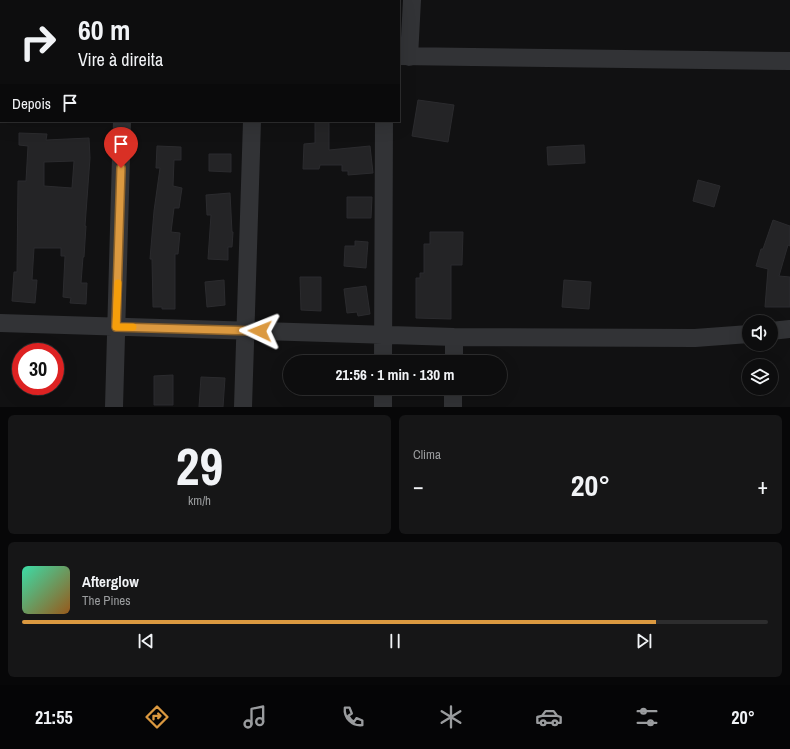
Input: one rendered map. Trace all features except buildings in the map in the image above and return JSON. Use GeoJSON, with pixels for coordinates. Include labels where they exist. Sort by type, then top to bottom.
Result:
{"type":"FeatureCollection","features":[{"type":"Feature","properties":{"kind":"street"},"geometry":{"type":"LineString","coordinates":[[412,0],[404,57],[790,61]]}},
{"type":"Feature","properties":{"kind":"street"},"geometry":{"type":"LineString","coordinates":[[114,407],[122,122]]}},
{"type":"Feature","properties":{"kind":"street"},"geometry":{"type":"LineString","coordinates":[[243,407],[252,122]]}},
{"type":"Feature","properties":{"kind":"street"},"geometry":{"type":"LineString","coordinates":[[383,355],[384,122]]}},
{"type":"Feature","properties":{"kind":"street"},"geometry":{"type":"LineString","coordinates":[[0,323],[454,337],[695,338],[742,335]]}},
{"type":"Feature","properties":{"kind":"street"},"geometry":{"type":"LineString","coordinates":[[778,330],[790,329]]}},
{"type":"Feature","properties":{"kind":"street"},"geometry":{"type":"LineString","coordinates":[[454,337],[454,355]]}},
{"type":"Feature","properties":{"kind":"street"},"geometry":{"type":"LineString","coordinates":[[383,395],[383,407]]}},
{"type":"Feature","properties":{"kind":"street"},"geometry":{"type":"LineString","coordinates":[[453,395],[453,407]]}},
{"type":"Feature","properties":{"kind":"slow traffic"},"geometry":{"type":"LineString","coordinates":[[118,283],[116,327],[133,327]]}},
{"type":"Feature","properties":{"kind":"route"},"geometry":{"type":"LineString","coordinates":[[121,168],[116,327],[260,331]]}}]}
